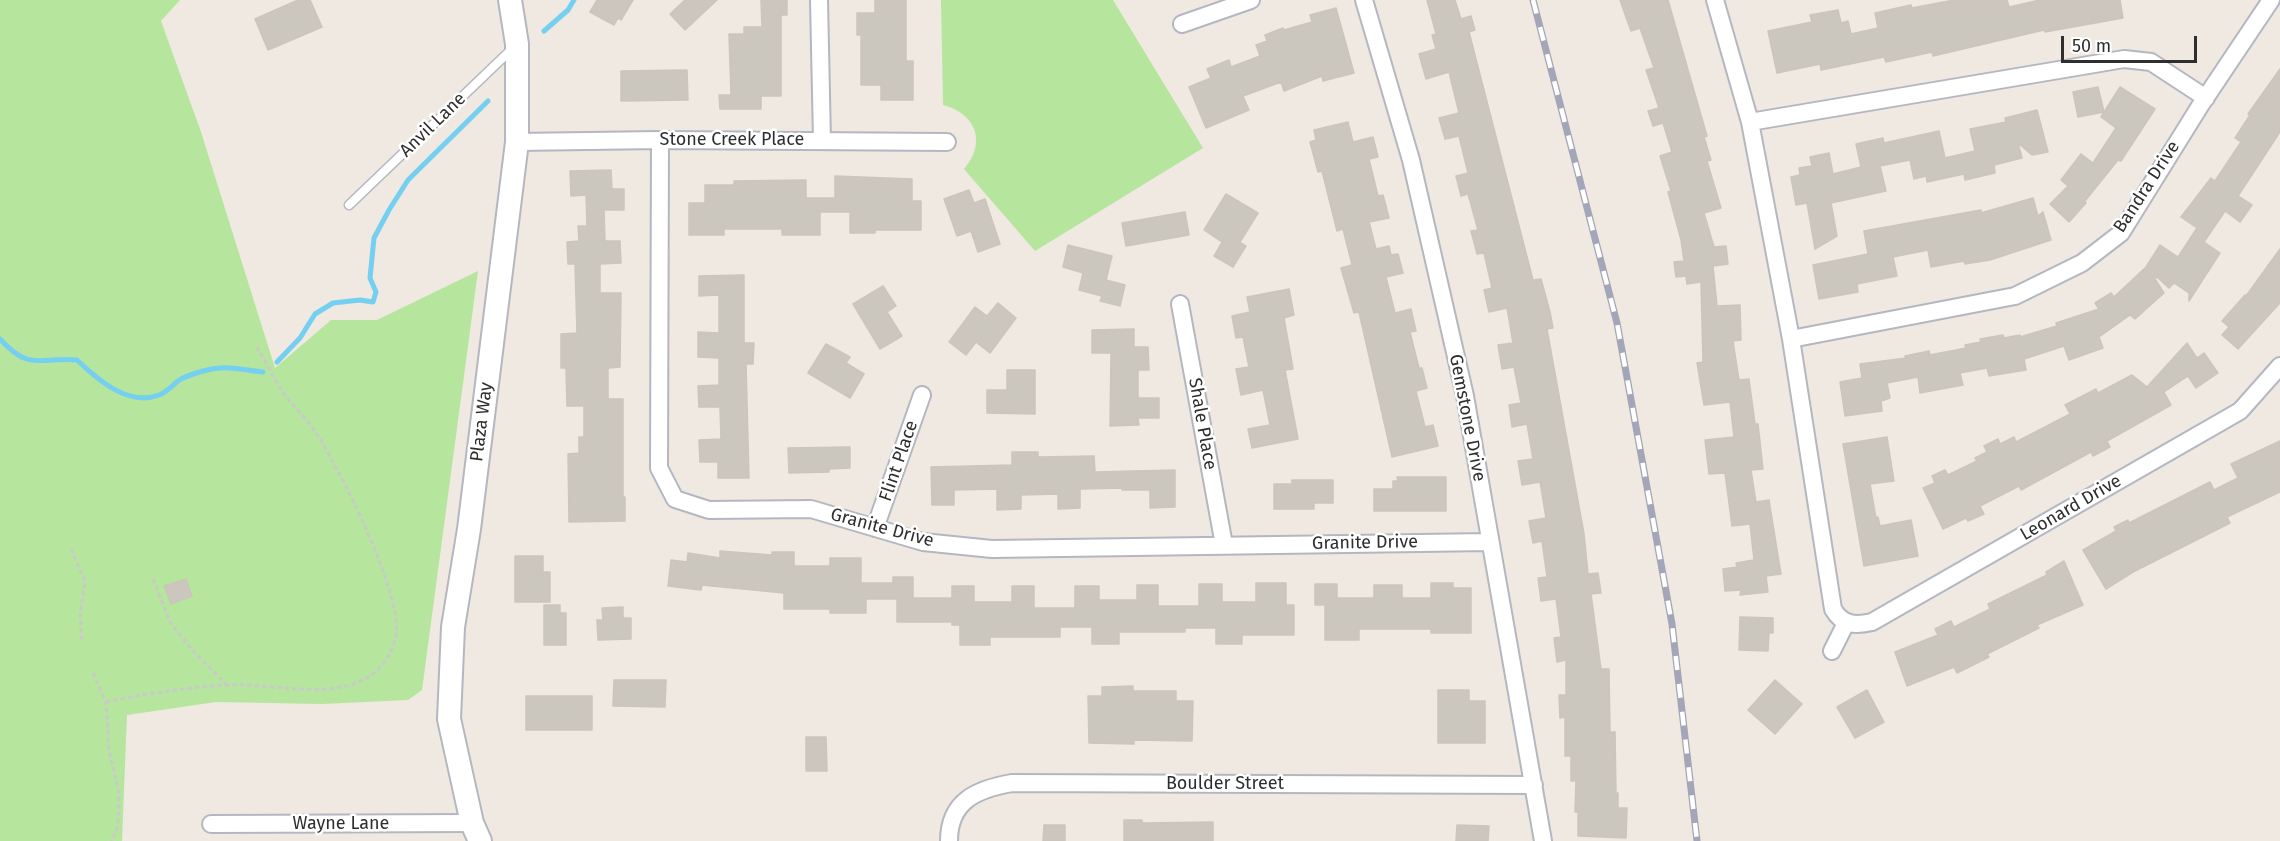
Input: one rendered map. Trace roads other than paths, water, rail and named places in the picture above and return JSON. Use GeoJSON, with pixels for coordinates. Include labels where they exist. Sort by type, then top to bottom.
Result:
{"type":"FeatureCollection","features":[{"type":"Feature","properties":{"kind":"main road","name":"Plaza Way"},"geometry":{"type":"LineString","coordinates":[[476,832],[449,719],[453,627],[469,529],[517,142],[517,44],[510,0]]}},
{"type":"Feature","properties":{"kind":"street"},"geometry":{"type":"LineString","coordinates":[[819,0],[822,141]]}},
{"type":"Feature","properties":{"kind":"street"},"geometry":{"type":"LineString","coordinates":[[1182,24],[1251,0]]}},
{"type":"Feature","properties":{"kind":"street","name":"Gemstone Drive"},"geometry":{"type":"LineString","coordinates":[[1364,0],[1411,160],[1465,396],[1543,841]]}},
{"type":"Feature","properties":{"kind":"street"},"geometry":{"type":"LineString","coordinates":[[1714,0],[1750,122],[1791,339],[1833,609],[1838,618],[1846,623],[1832,651]]}},
{"type":"Feature","properties":{"kind":"street","name":"Bandra Drive"},"geometry":{"type":"LineString","coordinates":[[1791,339],[2014,296],[2082,263],[2121,233],[2271,0]]}},
{"type":"Feature","properties":{"kind":"street"},"geometry":{"type":"LineString","coordinates":[[1750,122],[2124,59],[2151,62],[2206,98]]}},
{"type":"Feature","properties":{"kind":"street","name":"Stone Creek Place"},"geometry":{"type":"LineString","coordinates":[[517,142],[660,140],[947,142]]}},
{"type":"Feature","properties":{"kind":"street","name":"Granite Drive"},"geometry":{"type":"LineString","coordinates":[[660,140],[658,468],[675,500],[709,510],[811,509],[923,542],[992,549],[1490,542]]}},
{"type":"Feature","properties":{"kind":"street","name":"Shale Place"},"geometry":{"type":"LineString","coordinates":[[1180,304],[1224,545]]}},
{"type":"Feature","properties":{"kind":"street","name":"Leonard Drive"},"geometry":{"type":"LineString","coordinates":[[1846,623],[1861,625],[1872,622],[2240,411],[2280,366]]}},
{"type":"Feature","properties":{"kind":"street","name":"Flint Place"},"geometry":{"type":"LineString","coordinates":[[875,528],[922,395]]}},
{"type":"Feature","properties":{"kind":"street","name":"Boulder Street"},"geometry":{"type":"LineString","coordinates":[[950,841],[949,828],[955,815],[970,795],[987,787],[1012,783],[1534,785]]}},
{"type":"Feature","properties":{"kind":"street","name":"Wayne Lane"},"geometry":{"type":"LineString","coordinates":[[211,824],[476,832]]}},
{"type":"Feature","properties":{"kind":"lane","name":"Anvil Lane"},"geometry":{"type":"LineString","coordinates":[[349,205],[517,44]]}},
{"type":"Feature","properties":{"kind":"waterway"},"geometry":{"type":"LineString","coordinates":[[544,31],[568,10],[574,0]]}},
{"type":"Feature","properties":{"kind":"waterway"},"geometry":{"type":"LineString","coordinates":[[277,362],[300,338],[315,314],[333,303],[360,300],[373,302],[376,292],[370,278],[374,238],[389,210],[408,180],[488,101]]}},
{"type":"Feature","properties":{"kind":"waterway"},"geometry":{"type":"LineString","coordinates":[[0,339],[11,350],[28,360],[77,360],[104,383],[136,397],[147,398],[159,395],[181,379],[212,369],[226,368],[263,372]]}},
{"type":"Feature","properties":{"kind":"railway"},"geometry":{"type":"LineString","coordinates":[[1533,0],[1617,323],[1672,624],[1697,841]]}}]}
